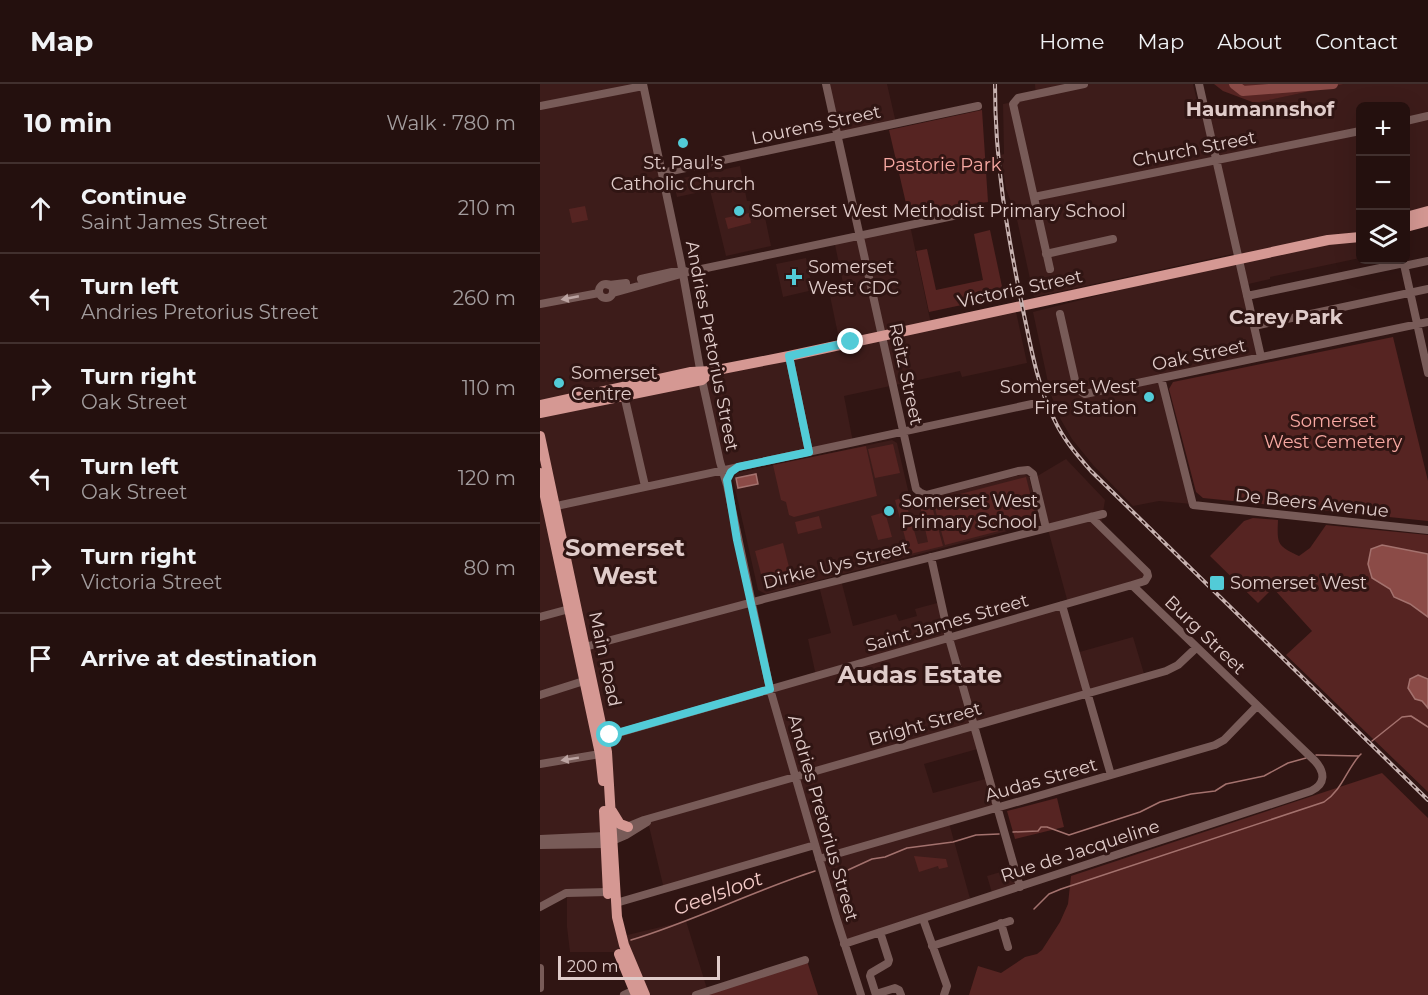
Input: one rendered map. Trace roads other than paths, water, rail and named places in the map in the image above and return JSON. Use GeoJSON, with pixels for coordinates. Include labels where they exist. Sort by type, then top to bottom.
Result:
{"type":"FeatureCollection","features":[{"type":"Feature","properties":{"kind":"main road"},"geometry":{"type":"LineString","coordinates":[[1410,216],[1428,211]]}},
{"type":"Feature","properties":{"kind":"main road"},"geometry":{"type":"LineString","coordinates":[[1410,226],[1428,221]]}},
{"type":"Feature","properties":{"kind":"main road","name":"Victoria Street"},"geometry":{"type":"LineString","coordinates":[[540,405],[701,375],[1335,238],[1356,230]]}},
{"type":"Feature","properties":{"kind":"main road","name":"Victoria Street"},"geometry":{"type":"LineString","coordinates":[[1335,238],[1356,237]]}},
{"type":"Feature","properties":{"kind":"main road"},"geometry":{"type":"LineString","coordinates":[[540,413],[701,375]]}},
{"type":"Feature","properties":{"kind":"main road","name":"Main Road"},"geometry":{"type":"LineString","coordinates":[[540,436],[551,507],[601,738],[610,767],[608,892],[612,930],[636,992]]}},
{"type":"Feature","properties":{"kind":"main road","name":"Main Road"},"geometry":{"type":"LineString","coordinates":[[540,473],[551,507]]}},
{"type":"Feature","properties":{"kind":"main road","name":"Main Road"},"geometry":{"type":"LineString","coordinates":[[601,738],[600,754],[615,903],[636,992]]}},
{"type":"Feature","properties":{"kind":"main road"},"geometry":{"type":"LineString","coordinates":[[611,808],[620,824],[628,827]]}},
{"type":"Feature","properties":{"kind":"street","name":"Reitz Street"},"geometry":{"type":"LineString","coordinates":[[826,84],[916,489],[921,494],[928,494],[1028,470],[1033,474],[1046,528]]}},
{"type":"Feature","properties":{"kind":"street"},"geometry":{"type":"LineString","coordinates":[[1050,269],[1013,106],[1018,98],[1084,84]]}},
{"type":"Feature","properties":{"kind":"street"},"geometry":{"type":"LineString","coordinates":[[1199,84],[1261,357]]}},
{"type":"Feature","properties":{"kind":"street"},"geometry":{"type":"LineString","coordinates":[[540,106],[643,85]]}},
{"type":"Feature","properties":{"kind":"street","name":"Andries Pretorius Street"},"geometry":{"type":"LineString","coordinates":[[643,85],[701,375],[727,483],[770,689],[861,995]]}},
{"type":"Feature","properties":{"kind":"street","name":"Lourens Street"},"geometry":{"type":"LineString","coordinates":[[662,173],[978,106]]}},
{"type":"Feature","properties":{"kind":"street"},"geometry":{"type":"LineString","coordinates":[[1410,121],[1428,116]]}},
{"type":"Feature","properties":{"kind":"street","name":"Church Street"},"geometry":{"type":"LineString","coordinates":[[1034,197],[1356,132]]}},
{"type":"Feature","properties":{"kind":"street"},"geometry":{"type":"LineString","coordinates":[[540,304],[599,292],[606,298],[610,297],[611,289],[972,213]]}},
{"type":"Feature","properties":{"kind":"street"},"geometry":{"type":"LineString","coordinates":[[1046,254],[1113,239]]}},
{"type":"Feature","properties":{"kind":"street"},"geometry":{"type":"LineString","coordinates":[[1410,262],[1428,261]]}},
{"type":"Feature","properties":{"kind":"street"},"geometry":{"type":"LineString","coordinates":[[1247,296],[1399,264]]}},
{"type":"Feature","properties":{"kind":"street"},"geometry":{"type":"LineString","coordinates":[[1404,264],[1428,371]]}},
{"type":"Feature","properties":{"kind":"street"},"geometry":{"type":"LineString","coordinates":[[1254,326],[1428,289]]}},
{"type":"Feature","properties":{"kind":"street","name":"Oak Street"},"geometry":{"type":"LineString","coordinates":[[1060,314],[1077,389],[1081,393],[1428,322]]}},
{"type":"Feature","properties":{"kind":"street"},"geometry":{"type":"LineString","coordinates":[[789,356],[809,452]]}},
{"type":"Feature","properties":{"kind":"street","name":"De Beers Avenue"},"geometry":{"type":"LineString","coordinates":[[1161,378],[1193,505],[1428,530]]}},
{"type":"Feature","properties":{"kind":"street"},"geometry":{"type":"LineString","coordinates":[[624,395],[645,486]]}},
{"type":"Feature","properties":{"kind":"street"},"geometry":{"type":"LineString","coordinates":[[551,507],[1032,404]]}},
{"type":"Feature","properties":{"kind":"street"},"geometry":{"type":"LineString","coordinates":[[704,474],[716,464],[718,453]]}},
{"type":"Feature","properties":{"kind":"street"},"geometry":{"type":"LineString","coordinates":[[727,483],[729,474],[738,467]]}},
{"type":"Feature","properties":{"kind":"street","name":"Dirkie Uys Street"},"geometry":{"type":"LineString","coordinates":[[581,647],[1103,514]]}},
{"type":"Feature","properties":{"kind":"street"},"geometry":{"type":"LineString","coordinates":[[1091,517],[1147,572],[1148,576],[1145,581],[1132,585]]}},
{"type":"Feature","properties":{"kind":"street"},"geometry":{"type":"LineString","coordinates":[[931,557],[949,638],[1020,887]]}},
{"type":"Feature","properties":{"kind":"street","name":"Saint James Street"},"geometry":{"type":"LineString","coordinates":[[601,738],[1132,585]]}},
{"type":"Feature","properties":{"kind":"street","name":"Burg Street"},"geometry":{"type":"LineString","coordinates":[[1132,585],[1319,765],[1323,773],[1322,782]]}},
{"type":"Feature","properties":{"kind":"street"},"geometry":{"type":"LineString","coordinates":[[1062,605],[1112,775]]}},
{"type":"Feature","properties":{"kind":"street"},"geometry":{"type":"LineString","coordinates":[[544,616],[573,611]]}},
{"type":"Feature","properties":{"kind":"street","name":"Bright Street"},"geometry":{"type":"LineString","coordinates":[[609,839],[644,820],[1171,669],[1196,648]]}},
{"type":"Feature","properties":{"kind":"street"},"geometry":{"type":"LineString","coordinates":[[542,694],[589,680]]}},
{"type":"Feature","properties":{"kind":"street","name":"Audas Street"},"geometry":{"type":"LineString","coordinates":[[819,859],[1218,744],[1257,706]]}},
{"type":"Feature","properties":{"kind":"street"},"geometry":{"type":"LineString","coordinates":[[540,764],[600,754]]}},
{"type":"Feature","properties":{"kind":"street","name":"Rue de Jacqueline"},"geometry":{"type":"LineString","coordinates":[[844,944],[1311,791],[1322,782]]}},
{"type":"Feature","properties":{"kind":"street","name":"Bright Street"},"geometry":{"type":"LineString","coordinates":[[609,839],[656,817]]}},
{"type":"Feature","properties":{"kind":"street"},"geometry":{"type":"LineString","coordinates":[[540,839],[609,839]]}},
{"type":"Feature","properties":{"kind":"street"},"geometry":{"type":"LineString","coordinates":[[540,845],[609,839]]}},
{"type":"Feature","properties":{"kind":"street"},"geometry":{"type":"LineString","coordinates":[[615,903],[815,845]]}},
{"type":"Feature","properties":{"kind":"street"},"geometry":{"type":"LineString","coordinates":[[540,907],[566,894],[608,892]]}},
{"type":"Feature","properties":{"kind":"street"},"geometry":{"type":"LineString","coordinates":[[922,919],[947,986],[944,995]]}},
{"type":"Feature","properties":{"kind":"street"},"geometry":{"type":"LineString","coordinates":[[932,946],[1006,922],[1008,947]]}},
{"type":"Feature","properties":{"kind":"street"},"geometry":{"type":"LineString","coordinates":[[880,933],[889,960],[888,963],[871,972],[870,976],[876,994],[895,988],[901,995]]}},
{"type":"Feature","properties":{"kind":"street"},"geometry":{"type":"LineString","coordinates":[[696,995],[805,960]]}},
{"type":"Feature","properties":{"kind":"street"},"geometry":{"type":"LineString","coordinates":[[540,968],[540,988]]}},
{"type":"Feature","properties":{"kind":"waterway"},"geometry":{"type":"LineString","coordinates":[[1234,84],[1243,91],[1333,84]]}},
{"type":"Feature","properties":{"kind":"waterway"},"geometry":{"type":"LineString","coordinates":[[1372,741],[1402,717],[1411,716],[1428,727]]}},
{"type":"Feature","properties":{"kind":"waterway"},"geometry":{"type":"LineString","coordinates":[[1316,755],[1359,756],[1361,754]]}},
{"type":"Feature","properties":{"kind":"waterway"},"geometry":{"type":"LineString","coordinates":[[1034,909],[1049,894],[1061,889],[1324,802],[1340,786],[1359,756]]}},
{"type":"Feature","properties":{"kind":"waterway"},"geometry":{"type":"LineString","coordinates":[[1013,832],[1038,831],[1041,827],[1047,827],[1069,835],[1140,812],[1160,802],[1215,791],[1226,784],[1264,776],[1288,763],[1306,758]]}},
{"type":"Feature","properties":{"kind":"waterway"},"geometry":{"type":"LineString","coordinates":[[848,870],[872,859],[885,857],[907,848],[953,842],[976,835],[999,834]]}},
{"type":"Feature","properties":{"kind":"waterway","name":"Geelsloot"},"geometry":{"type":"LineString","coordinates":[[631,940],[815,871]]}},
{"type":"Feature","properties":{"kind":"railway"},"geometry":{"type":"LineString","coordinates":[[995,84],[1000,171],[1017,281],[1039,379],[1048,406],[1062,433],[1091,471],[1428,800]]}},
{"type":"Feature","properties":{"kind":"place","name":"St. Paul's Catholic Church"},"geometry":{"type":"Point","coordinates":[683,143]}},
{"type":"Feature","properties":{"kind":"place","name":"Somerset West Methodist Primary School"},"geometry":{"type":"Point","coordinates":[739,211]}},
{"type":"Feature","properties":{"kind":"place","name":"Somerset West CDC"},"geometry":{"type":"Point","coordinates":[794,277]}},
{"type":"Feature","properties":{"kind":"place","name":"Somerset Centre"},"geometry":{"type":"Point","coordinates":[559,383]}},
{"type":"Feature","properties":{"kind":"place","name":"Somerset West Fire Station"},"geometry":{"type":"Point","coordinates":[1149,397]}},
{"type":"Feature","properties":{"kind":"place","name":"Somerset West Primary School"},"geometry":{"type":"Point","coordinates":[889,511]}},
{"type":"Feature","properties":{"kind":"place","name":"Somerset West"},"geometry":{"type":"Point","coordinates":[1217,583]}},
{"type":"Feature","properties":{"kind":"district","name":"Haumannshof"},"geometry":{"type":"Point","coordinates":[1260,109]}},
{"type":"Feature","properties":{"kind":"district","name":"Carey Park"},"geometry":{"type":"Point","coordinates":[1286,317]}},
{"type":"Feature","properties":{"kind":"district","name":"Somerset West"},"geometry":{"type":"Point","coordinates":[625,562]}},
{"type":"Feature","properties":{"kind":"district","name":"Audas Estate"},"geometry":{"type":"Point","coordinates":[920,675]}},
{"type":"Feature","properties":{"kind":"park label","name":"Pastorie Park"},"geometry":{"type":"Point","coordinates":[942,165]}},
{"type":"Feature","properties":{"kind":"park label","name":"Somerset West Cemetery"},"geometry":{"type":"Point","coordinates":[1333,431]}}]}
